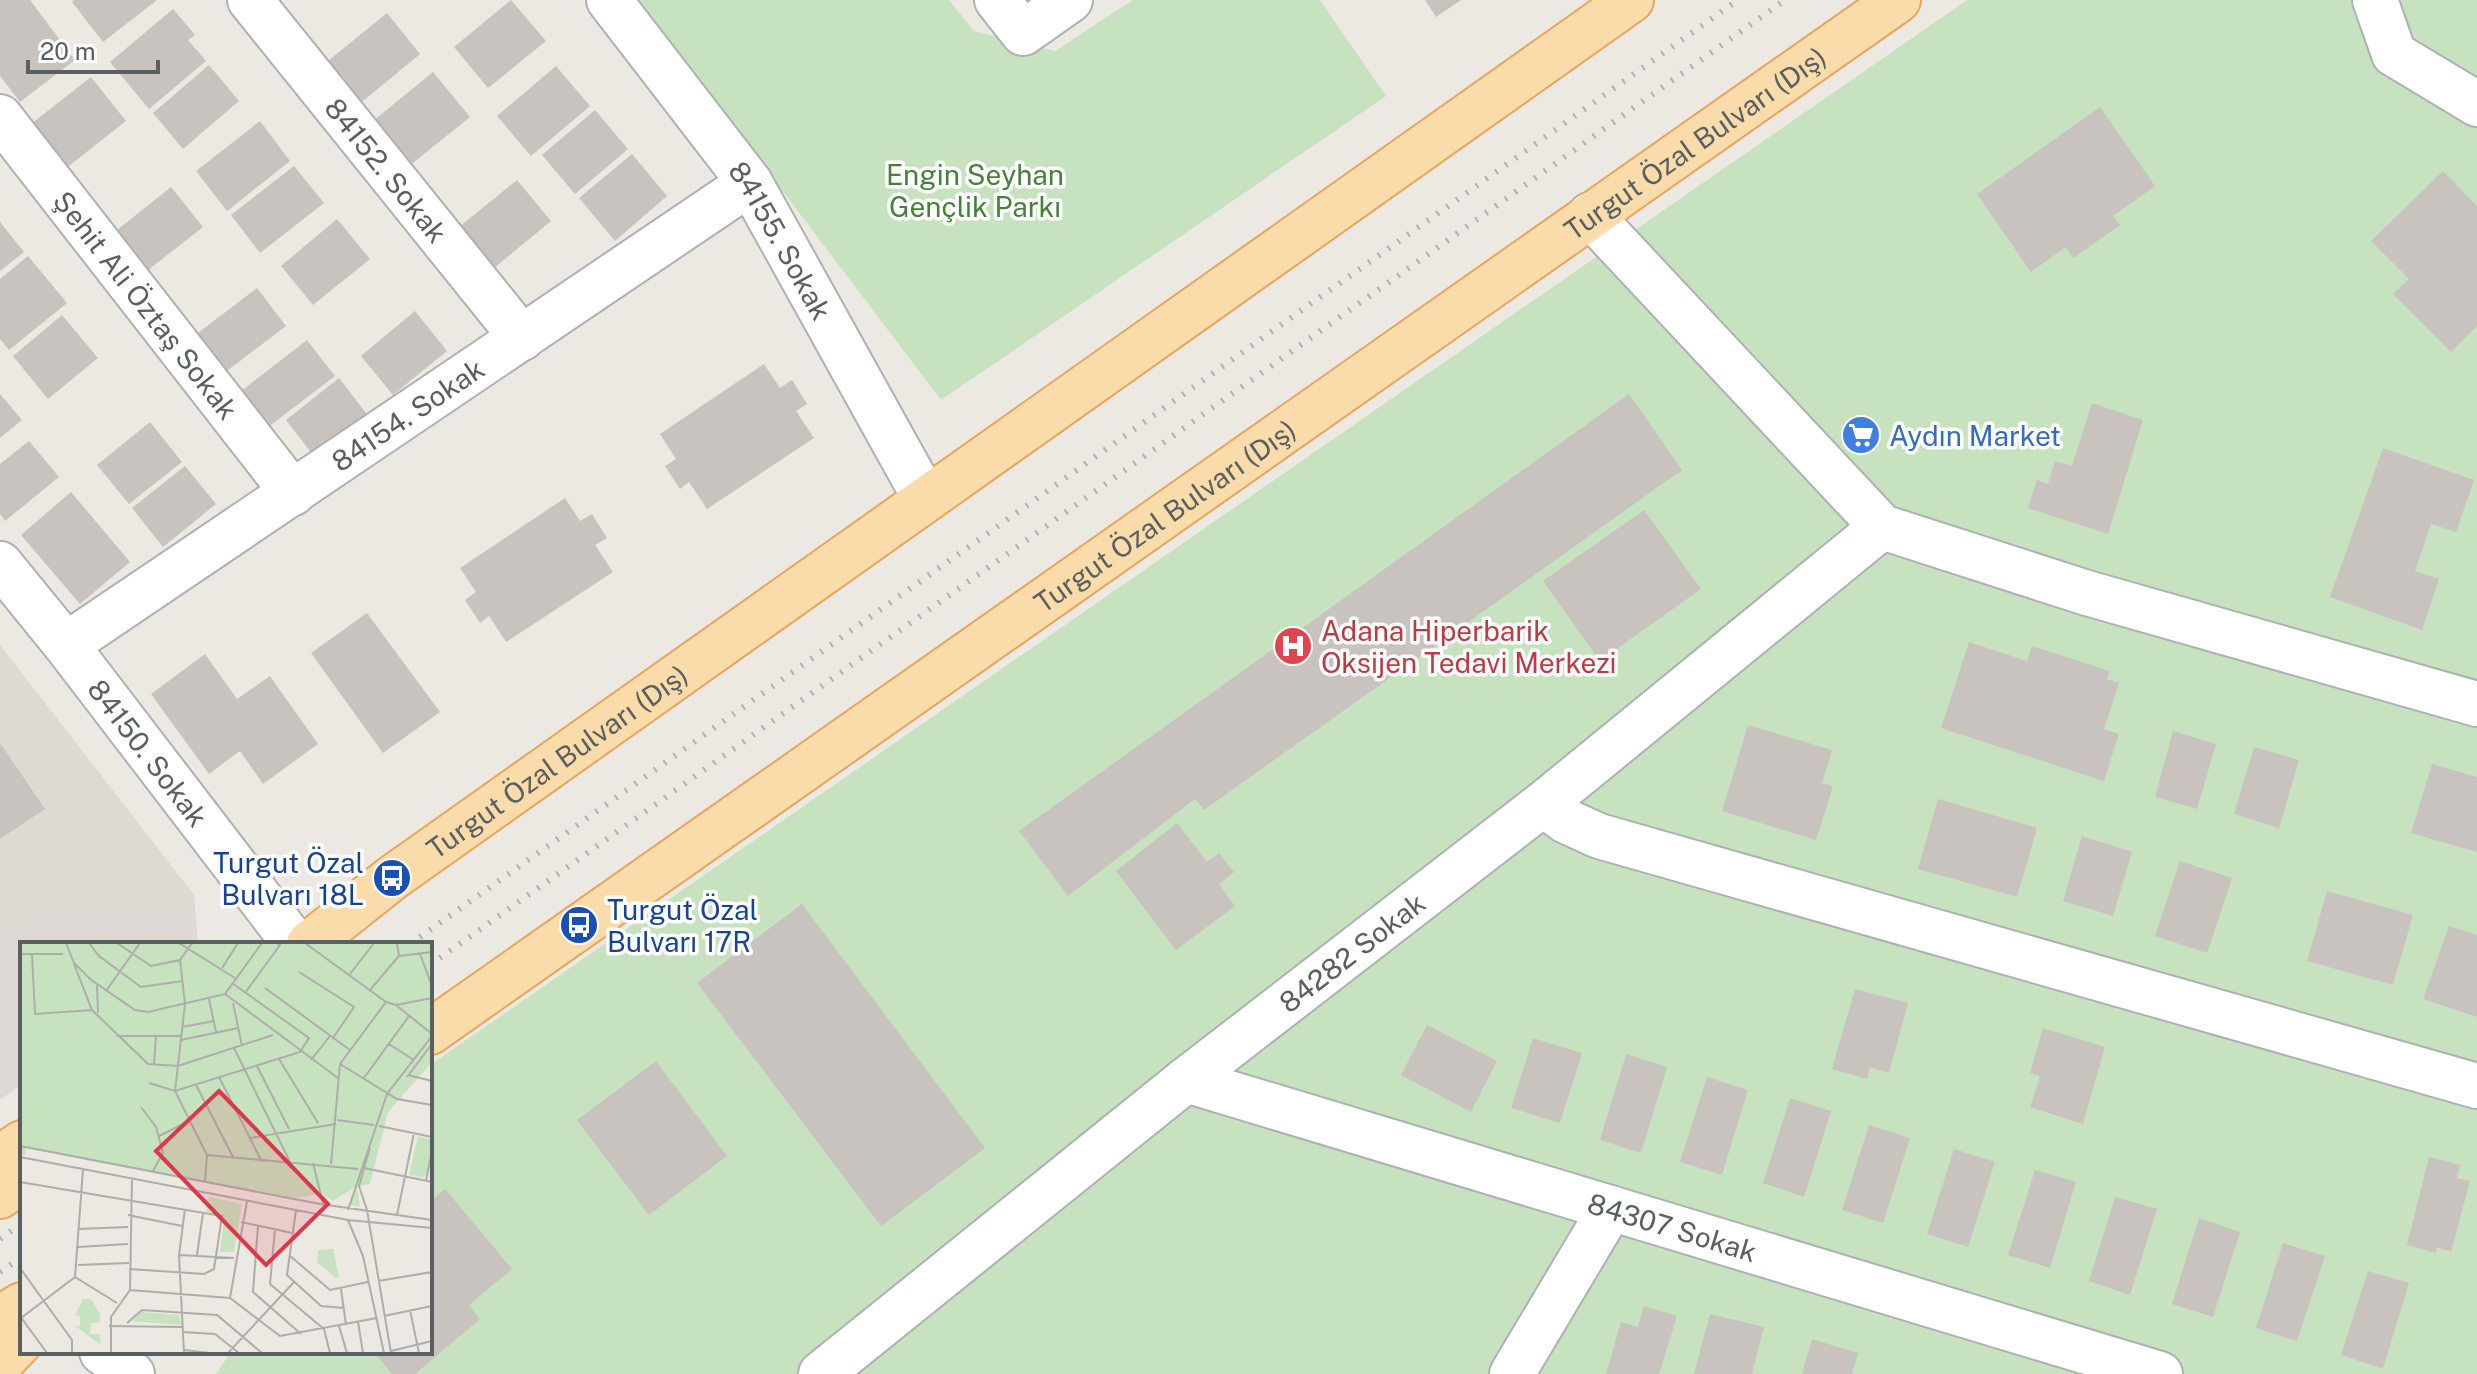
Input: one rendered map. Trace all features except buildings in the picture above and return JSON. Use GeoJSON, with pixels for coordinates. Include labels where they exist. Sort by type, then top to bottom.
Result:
{"type":"FeatureCollection","features":[{"type":"Feature","properties":{"kind":"main road","name":"Turgut Özal Bulvarı (Dış)"},"geometry":{"type":"LineString","coordinates":[[312,942],[392,878],[1631,0]]}},
{"type":"Feature","properties":{"kind":"main road","name":"Turgut Özal Bulvarı (Dış)"},"geometry":{"type":"LineString","coordinates":[[432,1031],[1898,0]]}},
{"type":"Feature","properties":{"kind":"main road"},"geometry":{"type":"LineString","coordinates":[[0,1158],[20,1144]]}},
{"type":"Feature","properties":{"kind":"main road"},"geometry":{"type":"LineString","coordinates":[[0,1196],[20,1181]]}},
{"type":"Feature","properties":{"kind":"main road"},"geometry":{"type":"LineString","coordinates":[[0,1318],[20,1306]]}},
{"type":"Feature","properties":{"kind":"main road"},"geometry":{"type":"LineString","coordinates":[[0,1347],[20,1332]]}},
{"type":"Feature","properties":{"kind":"main road"},"geometry":{"type":"LineString","coordinates":[[0,1363],[20,1342]]}},
{"type":"Feature","properties":{"kind":"street","name":"84152. Sokak"},"geometry":{"type":"LineString","coordinates":[[250,0],[522,338]]}},
{"type":"Feature","properties":{"kind":"street","name":"84155. Sokak"},"geometry":{"type":"LineString","coordinates":[[609,0],[750,183],[925,498]]}},
{"type":"Feature","properties":{"kind":"street"},"geometry":{"type":"LineString","coordinates":[[997,0],[1023,33],[1070,0]]}},
{"type":"Feature","properties":{"kind":"street"},"geometry":{"type":"LineString","coordinates":[[2375,0],[2394,54],[2477,104]]}},
{"type":"Feature","properties":{"kind":"street","name":"Şehit Ali Öztaş Sokak"},"geometry":{"type":"LineString","coordinates":[[0,117],[293,493]]}},
{"type":"Feature","properties":{"kind":"street","name":"84154. Sokak"},"geometry":{"type":"LineString","coordinates":[[66,645],[750,183]]}},
{"type":"Feature","properties":{"kind":"street"},"geometry":{"type":"LineString","coordinates":[[1590,215],[1882,527],[2087,593],[2475,696]]}},
{"type":"Feature","properties":{"kind":"street","name":"84282 Sokak"},"geometry":{"type":"LineString","coordinates":[[822,1374],[1186,1080],[1543,804],[1882,527]]}},
{"type":"Feature","properties":{"kind":"street","name":"84150. Sokak"},"geometry":{"type":"LineString","coordinates":[[0,564],[66,645],[293,942]]}},
{"type":"Feature","properties":{"kind":"street"},"geometry":{"type":"LineString","coordinates":[[1543,804],[1566,821],[1599,836],[2477,1086]]}},
{"type":"Feature","properties":{"kind":"street","name":"84307 Sokak"},"geometry":{"type":"LineString","coordinates":[[1186,1080],[2160,1374]]}},
{"type":"Feature","properties":{"kind":"street"},"geometry":{"type":"LineString","coordinates":[[1512,1374],[1611,1208]]}},
{"type":"Feature","properties":{"kind":"street"},"geometry":{"type":"LineString","coordinates":[[105,1354],[132,1374]]}},
{"type":"Feature","properties":{"kind":"shaded area"},"geometry":{"type":"Polygon","coordinates":[[[0,645],[194,895],[198,942],[20,942],[20,1085],[0,1100],[0,645]]]}},
{"type":"Feature","properties":{"kind":"green space","name":"Engin Seyhan Gençlik Parkı"},"geometry":{"type":"Polygon","coordinates":[[[638,0],[949,0],[974,31],[1055,51],[1133,0],[1320,0],[1386,96],[941,400],[638,0]]]}},
{"type":"Feature","properties":{"kind":"green space"},"geometry":{"type":"Polygon","coordinates":[[[1967,0],[2477,0],[2477,1374],[216,1374],[230,1354],[432,1354],[432,1064],[1967,0]]]}},
{"type":"Feature","properties":{"kind":"railway"},"geometry":{"type":"LineString","coordinates":[[413,942],[1738,0]]}},
{"type":"Feature","properties":{"kind":"railway"},"geometry":{"type":"LineString","coordinates":[[432,964],[1785,0]]}},
{"type":"Feature","properties":{"kind":"railway"},"geometry":{"type":"LineString","coordinates":[[0,1239],[20,1224]]}},
{"type":"Feature","properties":{"kind":"railway"},"geometry":{"type":"LineString","coordinates":[[0,1272],[20,1258]]}},
{"type":"Feature","properties":{"kind":"place","name":"Aydın Market"},"geometry":{"type":"Point","coordinates":[1861,435]}},
{"type":"Feature","properties":{"kind":"place","name":"Adana Hiperbarik Oksijen Tedavi Merkezi"},"geometry":{"type":"Point","coordinates":[1293,646]}},
{"type":"Feature","properties":{"kind":"place","name":"Turgut Özal Bulvarı 18L"},"geometry":{"type":"Point","coordinates":[392,878]}},
{"type":"Feature","properties":{"kind":"place","name":"Turgut Özal Bulvarı 17R"},"geometry":{"type":"Point","coordinates":[579,925]}}]}
